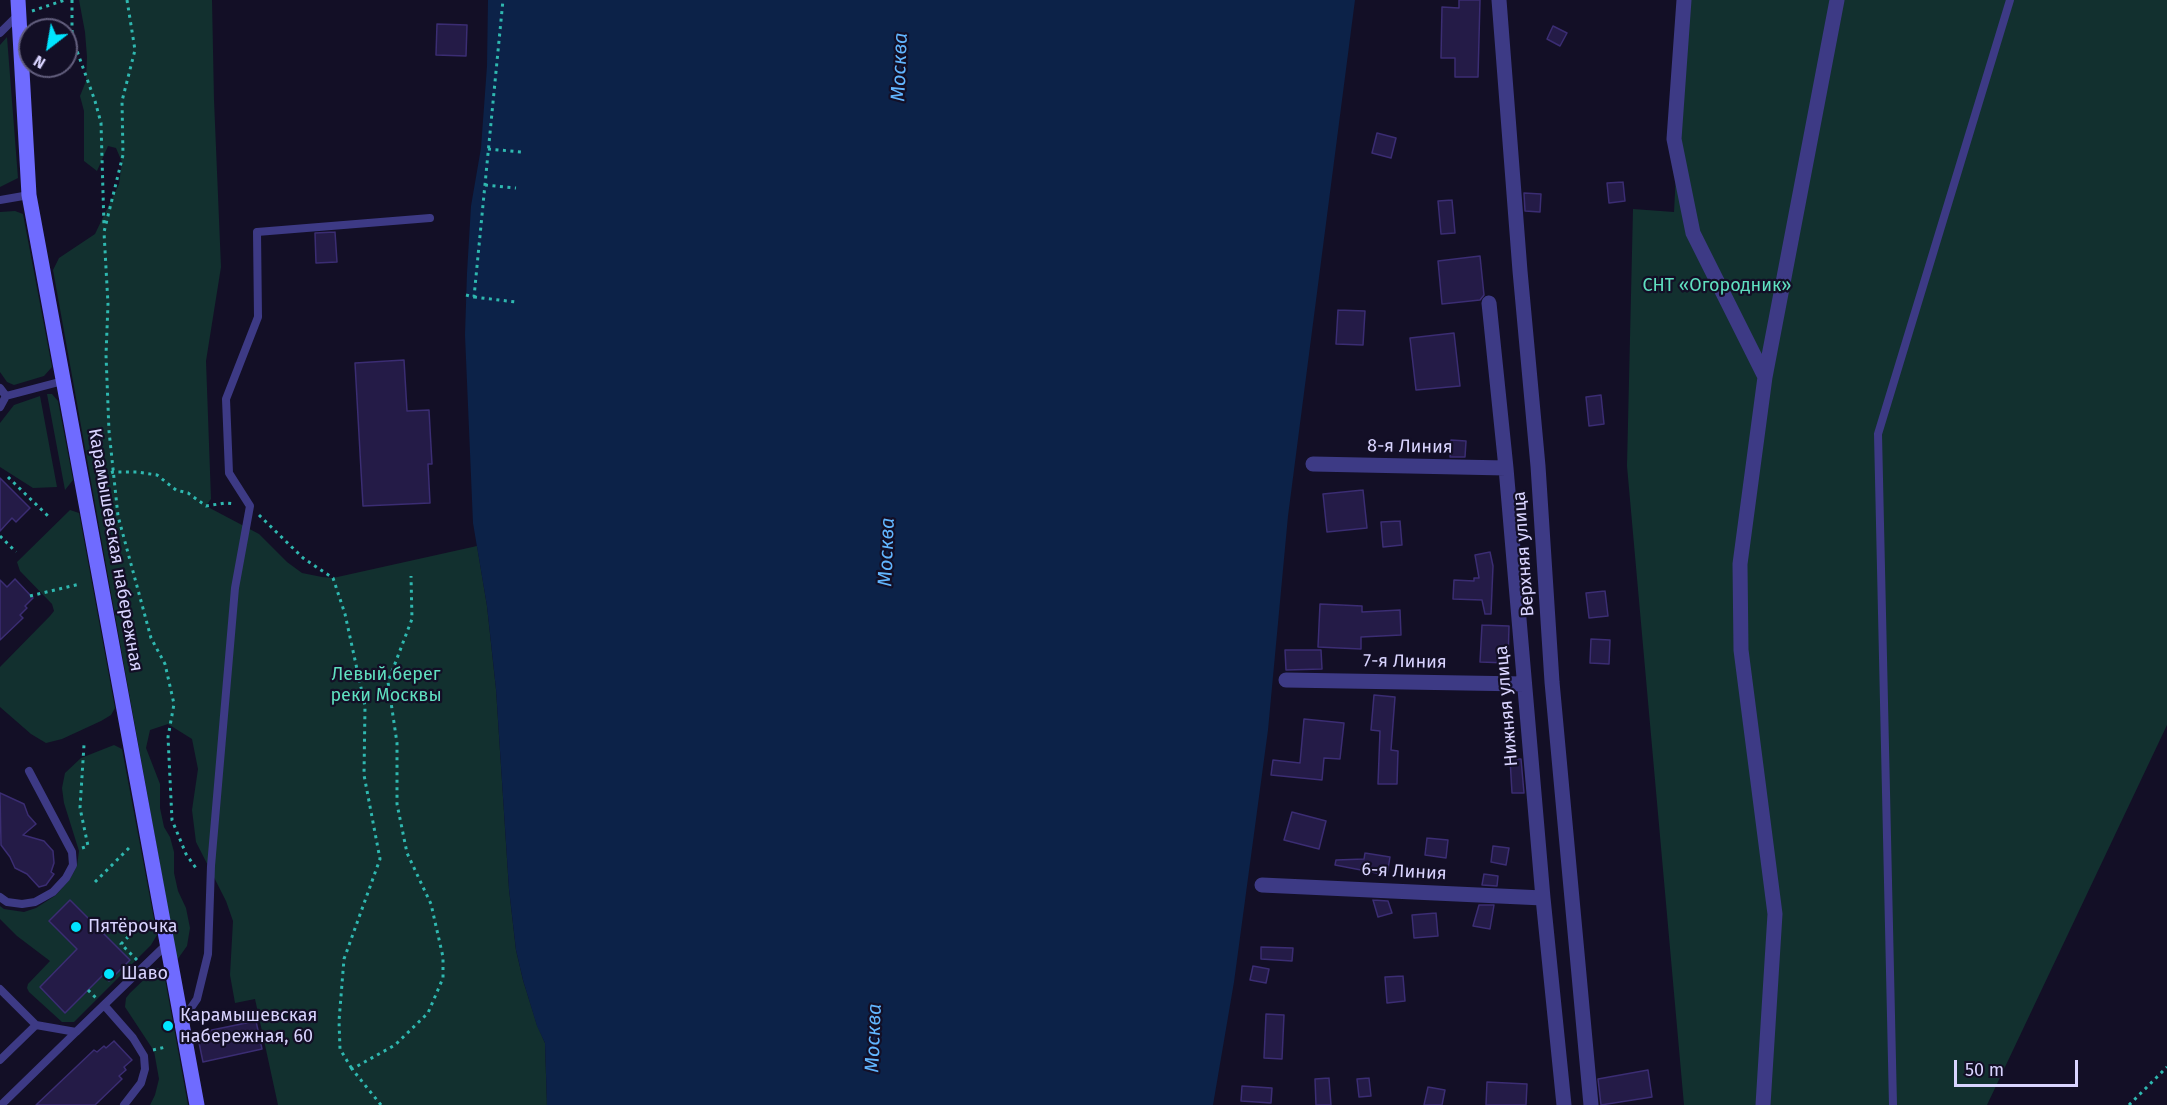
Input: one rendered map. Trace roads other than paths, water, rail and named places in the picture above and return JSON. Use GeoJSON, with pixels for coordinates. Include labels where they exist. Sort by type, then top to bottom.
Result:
{"type":"FeatureCollection","features":[{"type":"Feature","properties":{"kind":"street","name":"Верхняя улица"},"geometry":{"type":"LineString","coordinates":[[1499,0],[1538,466],[1552,682],[1591,1105]]}},
{"type":"Feature","properties":{"kind":"street"},"geometry":{"type":"LineString","coordinates":[[1684,0],[1674,139],[1693,233],[1765,377]]}},
{"type":"Feature","properties":{"kind":"street"},"geometry":{"type":"LineString","coordinates":[[1763,1105],[1774,914],[1741,650],[1740,564],[1765,377],[1838,0]]}},
{"type":"Feature","properties":{"kind":"street","name":"Карамышевская набережная"},"geometry":{"type":"LineString","coordinates":[[18,7],[29,195],[197,1105]]}},
{"type":"Feature","properties":{"kind":"street","name":"Нижняя улица"},"geometry":{"type":"LineString","coordinates":[[1489,303],[1564,1105]]}},
{"type":"Feature","properties":{"kind":"street","name":"8-я Линия"},"geometry":{"type":"LineString","coordinates":[[1314,464],[1506,468]]}},
{"type":"Feature","properties":{"kind":"street","name":"7-я Линия"},"geometry":{"type":"LineString","coordinates":[[1286,680],[1524,684]]}},
{"type":"Feature","properties":{"kind":"street","name":"6-я Линия"},"geometry":{"type":"LineString","coordinates":[[1262,885],[1544,898]]}},
{"type":"Feature","properties":{"kind":"lane"},"geometry":{"type":"LineString","coordinates":[[1893,1105],[1878,434],[2010,0]]}},
{"type":"Feature","properties":{"kind":"lane"},"geometry":{"type":"LineString","coordinates":[[0,33],[18,7]]}},
{"type":"Feature","properties":{"kind":"lane"},"geometry":{"type":"LineString","coordinates":[[0,200],[29,195]]}},
{"type":"Feature","properties":{"kind":"lane"},"geometry":{"type":"LineString","coordinates":[[181,1022],[197,999],[208,954],[210,885],[235,588],[250,506],[229,473],[226,399],[258,317],[256,232],[430,218]]}},
{"type":"Feature","properties":{"kind":"lane"},"geometry":{"type":"LineString","coordinates":[[0,407],[6,396],[63,381]]}},
{"type":"Feature","properties":{"kind":"lane"},"geometry":{"type":"LineString","coordinates":[[0,388],[6,396]]}},
{"type":"Feature","properties":{"kind":"lane"},"geometry":{"type":"LineString","coordinates":[[0,897],[8,902],[22,904],[35,902],[53,892],[66,878],[73,865],[72,852],[29,771]]}},
{"type":"Feature","properties":{"kind":"lane"},"geometry":{"type":"LineString","coordinates":[[1,1105],[167,944]]}},
{"type":"Feature","properties":{"kind":"lane"},"geometry":{"type":"LineString","coordinates":[[0,989],[36,1025],[76,1032]]}},
{"type":"Feature","properties":{"kind":"lane"},"geometry":{"type":"LineString","coordinates":[[104,1005],[133,1038],[144,1056],[145,1069],[141,1083],[124,1105]]}},
{"type":"Feature","properties":{"kind":"lane"},"geometry":{"type":"LineString","coordinates":[[0,1060],[36,1025]]}},
{"type":"Feature","properties":{"kind":"water","name":"Москва"},"geometry":{"type":"Polygon","coordinates":[[[488,0],[1355,0],[1288,516],[1268,730],[1234,982],[1213,1105],[547,1105],[545,1043],[537,1026],[516,950],[509,889],[496,689],[487,606],[473,523],[465,335],[471,206],[481,148],[487,66],[488,0]]]}},
{"type":"Feature","properties":{"kind":"place","name":"Пятёрочка"},"geometry":{"type":"Point","coordinates":[76,927]}},
{"type":"Feature","properties":{"kind":"place","name":"Шаво"},"geometry":{"type":"Point","coordinates":[109,974]}},
{"type":"Feature","properties":{"kind":"place","name":"Карамышевская набережная, 60"},"geometry":{"type":"Point","coordinates":[168,1026]}},
{"type":"Feature","properties":{"kind":"park label","name":"СНТ «Огородник»"},"geometry":{"type":"Point","coordinates":[1717,286]}},
{"type":"Feature","properties":{"kind":"park label","name":"Левый берег реки Москвы"},"geometry":{"type":"Point","coordinates":[386,685]}}]}
